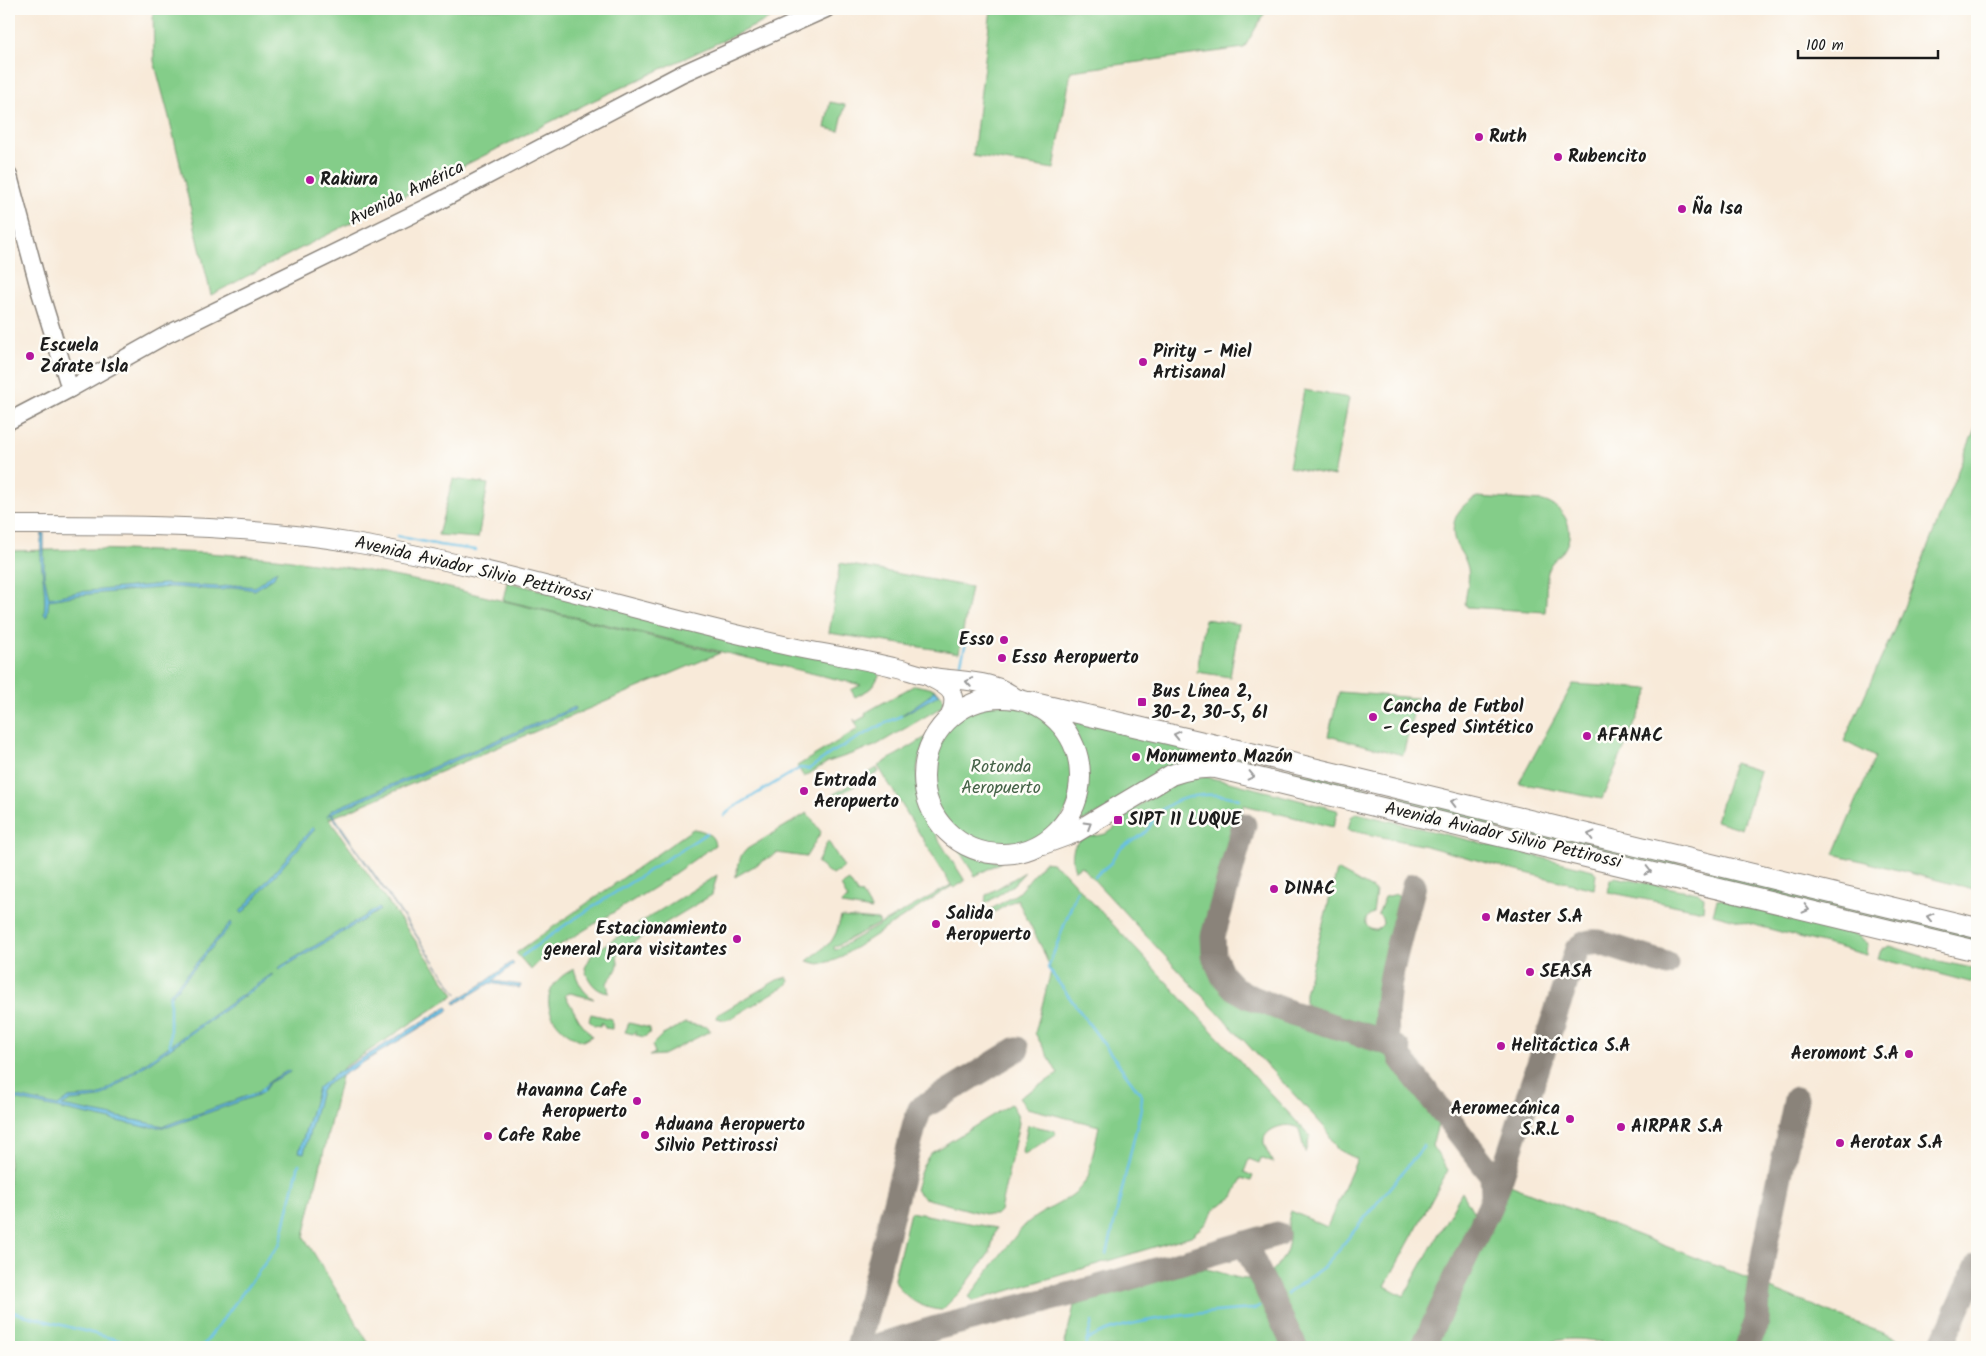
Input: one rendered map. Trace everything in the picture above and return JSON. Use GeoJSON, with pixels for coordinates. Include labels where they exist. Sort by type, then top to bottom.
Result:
{"type":"FeatureCollection","features":[{"type":"Feature","properties":{"kind":"highway"},"geometry":{"type":"LineString","coordinates":[[1000,697],[1023,700],[1055,718],[1068,734],[1077,753],[1080,774],[1078,794],[1071,814],[1059,831],[1043,844],[1017,854],[999,855],[982,853],[965,846],[950,836],[938,823],[929,806],[924,788],[927,751],[935,734],[949,718],[964,707],[982,700],[1000,697]]}},
{"type":"Feature","properties":{"kind":"highway","name":"Avenida Aviador Silvio Pettirossi"},"geometry":{"type":"LineString","coordinates":[[1023,700],[1977,928]]}},
{"type":"Feature","properties":{"kind":"highway","name":"Avenida Aviador Silvio Pettirossi"},"geometry":{"type":"LineString","coordinates":[[1043,844],[1076,832],[1171,775],[1186,769],[1200,767],[1216,768],[1977,951]]}},
{"type":"Feature","properties":{"kind":"main road","name":"Avenida América"},"geometry":{"type":"LineString","coordinates":[[9,421],[166,335],[428,207],[681,74],[826,9]]}},
{"type":"Feature","properties":{"kind":"main road"},"geometry":{"type":"LineString","coordinates":[[9,176],[40,292],[70,389]]}},
{"type":"Feature","properties":{"kind":"main road","name":"Avenida Aviador Silvio Pettirossi"},"geometry":{"type":"LineString","coordinates":[[9,525],[204,528],[278,534],[357,544],[482,570],[713,628],[810,650],[895,667],[929,676],[968,681],[1009,692],[1023,700]]}},
{"type":"Feature","properties":{"kind":"main road","name":"Avenida Aviador Silvio Pettirossi"},"geometry":{"type":"LineString","coordinates":[[929,676],[947,686],[952,692],[953,709],[949,718]]}},
{"type":"Feature","properties":{"kind":"green space","name":"Rakiura"},"geometry":{"type":"Polygon","coordinates":[[[153,9],[791,9],[584,105],[211,295],[154,61],[153,9]]]}},
{"type":"Feature","properties":{"kind":"green space"},"geometry":{"type":"Polygon","coordinates":[[[991,9],[1267,9],[1244,48],[1071,71],[1054,169],[973,156],[991,9]]]}},
{"type":"Feature","properties":{"kind":"green space"},"geometry":{"type":"Polygon","coordinates":[[[830,102],[845,105],[839,131],[825,128],[830,102]]]}},
{"type":"Feature","properties":{"kind":"green space"},"geometry":{"type":"Polygon","coordinates":[[[1304,390],[1349,398],[1334,476],[1289,467],[1304,390]]]}},
{"type":"Feature","properties":{"kind":"green space"},"geometry":{"type":"Polygon","coordinates":[[[1977,423],[1977,890],[1834,854],[1875,757],[1844,741],[1899,619],[1977,423]]]}},
{"type":"Feature","properties":{"kind":"green space"},"geometry":{"type":"Polygon","coordinates":[[[453,479],[488,484],[478,538],[438,535],[453,479]]]}},
{"type":"Feature","properties":{"kind":"green space"},"geometry":{"type":"Polygon","coordinates":[[[1477,497],[1543,501],[1557,508],[1567,520],[1569,527],[1568,542],[1564,550],[1550,565],[1548,573],[1545,612],[1467,607],[1465,603],[1468,569],[1465,559],[1456,544],[1453,529],[1456,516],[1460,510],[1470,500],[1477,497]]]}},
{"type":"Feature","properties":{"kind":"green space"},"geometry":{"type":"Polygon","coordinates":[[[94,549],[208,553],[276,558],[358,569],[433,584],[720,653],[329,819],[454,995],[343,1068],[304,1237],[371,1347],[9,1347],[9,551],[94,549]]]}},
{"type":"Feature","properties":{"kind":"green space"},"geometry":{"type":"Polygon","coordinates":[[[840,563],[971,587],[959,653],[829,633],[840,563]]]}},
{"type":"Feature","properties":{"kind":"green space"},"geometry":{"type":"Polygon","coordinates":[[[507,582],[881,672],[872,688],[855,697],[851,690],[861,685],[503,600],[507,582]]]}},
{"type":"Feature","properties":{"kind":"green space"},"geometry":{"type":"Polygon","coordinates":[[[1205,619],[1239,624],[1230,677],[1197,672],[1205,619]]]}},
{"type":"Feature","properties":{"kind":"green space","name":"AFANAC"},"geometry":{"type":"Polygon","coordinates":[[[1573,684],[1650,689],[1602,799],[1519,783],[1573,684]]]}},
{"type":"Feature","properties":{"kind":"green space"},"geometry":{"type":"Polygon","coordinates":[[[915,685],[934,689],[942,695],[943,703],[940,708],[875,746],[828,762],[804,777],[797,766],[858,729],[855,722],[866,716],[865,714],[870,710],[915,685]]]}},
{"type":"Feature","properties":{"kind":"green space","name":"Cancha de Futbol - Cesped Sintético"},"geometry":{"type":"Polygon","coordinates":[[[1339,692],[1417,698],[1403,755],[1328,736],[1339,692]]]}},
{"type":"Feature","properties":{"kind":"green space","name":"Rotonda Aeropuerto"},"geometry":{"type":"Polygon","coordinates":[[[1001,704],[1029,710],[1052,726],[1068,749],[1074,777],[1068,805],[1052,828],[1029,844],[1001,850],[973,844],[950,828],[934,805],[928,777],[934,749],[950,726],[973,710],[1001,704]]]}},
{"type":"Feature","properties":{"kind":"green space"},"geometry":{"type":"Polygon","coordinates":[[[1058,714],[1977,934],[1977,945],[1215,761],[1071,826],[1083,797],[1085,767],[1077,739],[1058,714]]]}},
{"type":"Feature","properties":{"kind":"green space"},"geometry":{"type":"Polygon","coordinates":[[[926,737],[917,771],[921,801],[940,843],[965,881],[954,888],[952,886],[836,960],[819,964],[807,961],[831,942],[841,917],[878,920],[880,923],[834,947],[835,950],[951,885],[878,766],[926,737]]]}},
{"type":"Feature","properties":{"kind":"green space"},"geometry":{"type":"Polygon","coordinates":[[[1734,763],[1760,771],[1742,829],[1716,821],[1734,763]]]}},
{"type":"Feature","properties":{"kind":"green space"},"geometry":{"type":"Polygon","coordinates":[[[877,768],[879,772],[822,804],[821,802],[877,768]]]}},
{"type":"Feature","properties":{"kind":"green space"},"geometry":{"type":"Polygon","coordinates":[[[1193,777],[1206,777],[1234,783],[1337,810],[1338,812],[1333,827],[1244,805],[1230,843],[1203,952],[1216,977],[1228,989],[1251,1005],[1387,1053],[1439,1121],[1432,1146],[1448,1170],[1385,1286],[1404,1296],[1462,1192],[1478,1220],[1417,1347],[1305,1347],[1270,1273],[1281,1261],[1287,1248],[1289,1238],[1288,1222],[1291,1211],[1327,1227],[1357,1159],[1337,1149],[1325,1128],[1081,866],[1075,870],[1073,853],[1074,847],[1079,841],[1087,837],[1109,832],[1138,806],[1161,792],[1193,777]]]}},
{"type":"Feature","properties":{"kind":"green space"},"geometry":{"type":"Polygon","coordinates":[[[807,813],[821,832],[806,857],[777,853],[735,877],[741,856],[747,849],[807,813]]]}},
{"type":"Feature","properties":{"kind":"green space"},"geometry":{"type":"Polygon","coordinates":[[[1357,813],[1593,870],[1596,874],[1594,889],[1509,869],[1426,846],[1348,830],[1351,817],[1357,813]]]}},
{"type":"Feature","properties":{"kind":"green space"},"geometry":{"type":"Polygon","coordinates":[[[693,829],[701,830],[710,835],[715,845],[655,887],[547,953],[531,970],[516,953],[693,829]]]}},
{"type":"Feature","properties":{"kind":"green space"},"geometry":{"type":"Polygon","coordinates":[[[828,841],[844,867],[832,875],[817,863],[828,841]]]}},
{"type":"Feature","properties":{"kind":"green space"},"geometry":{"type":"Polygon","coordinates":[[[958,849],[980,859],[1001,862],[975,876],[958,849]]]}},
{"type":"Feature","properties":{"kind":"green space"},"geometry":{"type":"Polygon","coordinates":[[[1044,862],[1052,863],[1064,872],[1310,1136],[1305,1153],[1299,1129],[1285,1125],[1270,1131],[1266,1135],[1264,1142],[1273,1163],[1261,1158],[1259,1163],[1249,1159],[1244,1172],[1253,1176],[1251,1181],[1242,1178],[1233,1197],[1217,1207],[1203,1226],[1191,1236],[974,1301],[969,1297],[1024,1226],[1040,1214],[1067,1199],[1082,1186],[1088,1177],[1099,1126],[1027,1108],[1019,1098],[1058,1074],[1035,1033],[1051,971],[1042,948],[1017,899],[981,920],[983,914],[1018,893],[1044,862]]]}},
{"type":"Feature","properties":{"kind":"green space"},"geometry":{"type":"Polygon","coordinates":[[[1337,870],[1376,891],[1373,913],[1369,915],[1366,921],[1367,926],[1373,930],[1377,930],[1383,924],[1382,918],[1378,914],[1385,897],[1397,894],[1402,900],[1381,992],[1379,1007],[1381,1025],[1379,1027],[1310,1008],[1305,1002],[1305,993],[1337,870]]]}},
{"type":"Feature","properties":{"kind":"green space"},"geometry":{"type":"Polygon","coordinates":[[[1025,872],[1013,885],[985,904],[986,895],[1025,872]]]}},
{"type":"Feature","properties":{"kind":"green space"},"geometry":{"type":"Polygon","coordinates":[[[717,875],[712,895],[619,951],[616,970],[607,983],[609,993],[593,985],[585,968],[593,952],[717,875]]]}},
{"type":"Feature","properties":{"kind":"green space"},"geometry":{"type":"Polygon","coordinates":[[[1615,877],[1698,893],[1704,897],[1703,911],[1608,892],[1610,880],[1615,877]]]}},
{"type":"Feature","properties":{"kind":"green space"},"geometry":{"type":"Polygon","coordinates":[[[849,881],[858,894],[861,893],[872,910],[842,905],[841,903],[848,899],[841,886],[849,881]]]}},
{"type":"Feature","properties":{"kind":"green space"},"geometry":{"type":"Polygon","coordinates":[[[1723,899],[1859,936],[1868,944],[1867,955],[1713,914],[1717,900],[1723,899]]]}},
{"type":"Feature","properties":{"kind":"green space"},"geometry":{"type":"Polygon","coordinates":[[[1890,946],[1938,961],[1977,969],[1977,984],[1878,958],[1881,950],[1890,946]]]}},
{"type":"Feature","properties":{"kind":"green space"},"geometry":{"type":"Polygon","coordinates":[[[574,969],[581,986],[594,999],[570,993],[565,995],[579,1020],[592,1036],[583,1041],[570,1035],[560,1027],[553,1018],[549,1007],[549,997],[553,986],[561,977],[574,969]]]}},
{"type":"Feature","properties":{"kind":"green space"},"geometry":{"type":"Polygon","coordinates":[[[787,977],[788,984],[733,1017],[725,1020],[717,1018],[717,1015],[777,980],[787,977]]]}},
{"type":"Feature","properties":{"kind":"green space"},"geometry":{"type":"Polygon","coordinates":[[[591,1014],[612,1019],[612,1029],[605,1028],[602,1022],[600,1026],[594,1025],[589,1020],[591,1014]]]}},
{"type":"Feature","properties":{"kind":"green space"},"geometry":{"type":"Polygon","coordinates":[[[629,1023],[650,1028],[649,1034],[644,1037],[636,1035],[636,1031],[633,1034],[625,1032],[629,1023]]]}},
{"type":"Feature","properties":{"kind":"green space"},"geometry":{"type":"Polygon","coordinates":[[[685,1023],[708,1027],[710,1031],[663,1055],[649,1056],[655,1053],[652,1045],[661,1036],[685,1023]]]}},
{"type":"Feature","properties":{"kind":"green space"},"geometry":{"type":"Polygon","coordinates":[[[1011,1104],[1017,1114],[1019,1123],[1000,1211],[996,1215],[988,1215],[924,1198],[915,1190],[919,1175],[931,1153],[1011,1104]]]}},
{"type":"Feature","properties":{"kind":"green space"},"geometry":{"type":"Polygon","coordinates":[[[1028,1125],[1053,1130],[1056,1134],[1023,1155],[1022,1151],[1028,1125]]]}},
{"type":"Feature","properties":{"kind":"green space"},"geometry":{"type":"Polygon","coordinates":[[[1505,1183],[1752,1280],[1748,1323],[1741,1347],[1619,1347],[1589,1340],[1568,1339],[1558,1340],[1539,1347],[1429,1347],[1496,1207],[1505,1183]]]}},
{"type":"Feature","properties":{"kind":"green space"},"geometry":{"type":"Polygon","coordinates":[[[910,1212],[996,1228],[990,1252],[962,1290],[942,1310],[927,1307],[913,1301],[897,1285],[894,1278],[910,1212]]]}},
{"type":"Feature","properties":{"kind":"green space"},"geometry":{"type":"Polygon","coordinates":[[[1204,1269],[1242,1279],[1256,1279],[1262,1287],[1291,1347],[1064,1347],[1074,1306],[1204,1269]]]}},
{"type":"Feature","properties":{"kind":"green space"},"geometry":{"type":"Polygon","coordinates":[[[1768,1288],[1918,1347],[1752,1347],[1763,1314],[1768,1288]]]}},
{"type":"Feature","properties":{"kind":"water"},"geometry":{"type":"Polygon","coordinates":[[[42,533],[44,533],[44,575],[49,598],[79,592],[164,584],[255,587],[277,570],[274,577],[255,590],[234,587],[221,590],[170,587],[79,595],[49,600],[47,616],[44,614],[42,533]]]}},
{"type":"Feature","properties":{"kind":"water"},"geometry":{"type":"Polygon","coordinates":[[[934,690],[940,694],[899,717],[929,696],[934,690]]]}},
{"type":"Feature","properties":{"kind":"water"},"geometry":{"type":"Polygon","coordinates":[[[575,707],[576,709],[332,813],[457,994],[331,814],[327,816],[332,810],[575,707]]]}},
{"type":"Feature","properties":{"kind":"water"},"geometry":{"type":"Polygon","coordinates":[[[313,827],[315,829],[242,914],[240,912],[313,827]]]}},
{"type":"Feature","properties":{"kind":"water"},"geometry":{"type":"Polygon","coordinates":[[[378,908],[380,910],[279,970],[278,968],[378,908]]]}},
{"type":"Feature","properties":{"kind":"water"},"geometry":{"type":"Polygon","coordinates":[[[231,922],[232,924],[170,997],[168,996],[231,922]]]}},
{"type":"Feature","properties":{"kind":"water"},"geometry":{"type":"Polygon","coordinates":[[[512,962],[514,964],[493,981],[521,985],[520,988],[490,983],[455,1004],[454,1002],[512,962]]]}},
{"type":"Feature","properties":{"kind":"water"},"geometry":{"type":"Polygon","coordinates":[[[272,974],[273,976],[99,1098],[70,1101],[62,1106],[164,1126],[258,1092],[266,1084],[289,1070],[290,1072],[270,1082],[263,1092],[258,1095],[168,1127],[145,1127],[9,1098],[9,1095],[58,1106],[69,1098],[98,1096],[272,974]]]}},
{"type":"Feature","properties":{"kind":"water"},"geometry":{"type":"Polygon","coordinates":[[[447,1007],[449,1010],[326,1085],[321,1091],[304,1153],[299,1152],[318,1088],[334,1075],[447,1007]]]}},
{"type":"Feature","properties":{"kind":"waterway"},"geometry":{"type":"LineString","coordinates":[[397,536],[439,545],[476,550]]}},
{"type":"Feature","properties":{"kind":"waterway"},"geometry":{"type":"LineString","coordinates":[[960,666],[967,639]]}},
{"type":"Feature","properties":{"kind":"waterway"},"geometry":{"type":"LineString","coordinates":[[724,816],[731,809],[800,768],[809,769],[831,753],[901,716]]}},
{"type":"Feature","properties":{"kind":"waterway"},"geometry":{"type":"LineString","coordinates":[[1095,877],[1110,863],[1120,849],[1145,832],[1164,808],[1184,798],[1195,796],[1218,795],[1239,799]]}},
{"type":"Feature","properties":{"kind":"waterway"},"geometry":{"type":"LineString","coordinates":[[522,956],[568,923],[707,833]]}},
{"type":"Feature","properties":{"kind":"waterway"},"geometry":{"type":"LineString","coordinates":[[1077,891],[1048,968],[1142,1096],[1141,1108],[1107,1254]]}},
{"type":"Feature","properties":{"kind":"waterway"},"geometry":{"type":"LineString","coordinates":[[170,995],[170,1046]]}},
{"type":"Feature","properties":{"kind":"waterway"},"geometry":{"type":"LineString","coordinates":[[1287,1294],[1326,1265],[1424,1146]]}},
{"type":"Feature","properties":{"kind":"waterway"},"geometry":{"type":"LineString","coordinates":[[202,1347],[280,1243],[299,1164]]}},
{"type":"Feature","properties":{"kind":"waterway"},"geometry":{"type":"LineString","coordinates":[[1086,1341],[1101,1333],[1143,1322],[1191,1314],[1254,1309],[1259,1306]]}},
{"type":"Feature","properties":{"kind":"waterway"},"geometry":{"type":"LineString","coordinates":[[9,1311],[144,1347]]}},
{"type":"Feature","properties":{"kind":"waterway"},"geometry":{"type":"LineString","coordinates":[[1085,1347],[1092,1322]]}},
{"type":"Feature","properties":{"kind":"taxiway"},"geometry":{"type":"LineString","coordinates":[[1244,825],[1213,936],[1214,956],[1223,976],[1234,988],[1250,997],[1292,1013],[1388,1043],[1398,1049],[1401,1059],[1492,1175],[1493,1197]]}},
{"type":"Feature","properties":{"kind":"taxiway"},"geometry":{"type":"LineString","coordinates":[[1388,1043],[1386,1024],[1390,984],[1398,944],[1414,885]]}},
{"type":"Feature","properties":{"kind":"taxiway"},"geometry":{"type":"LineString","coordinates":[[1423,1347],[1500,1181],[1577,949],[1587,943],[1598,942],[1666,964]]}},
{"type":"Feature","properties":{"kind":"taxiway"},"geometry":{"type":"LineString","coordinates":[[858,1347],[920,1109],[1017,1049]]}},
{"type":"Feature","properties":{"kind":"taxiway"},"geometry":{"type":"LineString","coordinates":[[1747,1347],[1757,1321],[1758,1294],[1764,1252],[1796,1099]]}},
{"type":"Feature","properties":{"kind":"taxiway"},"geometry":{"type":"LineString","coordinates":[[874,1347],[936,1328],[1095,1288],[1277,1234]]}},
{"type":"Feature","properties":{"kind":"taxiway"},"geometry":{"type":"LineString","coordinates":[[1245,1244],[1295,1347]]}},
{"type":"Feature","properties":{"kind":"taxiway"},"geometry":{"type":"LineString","coordinates":[[1941,1347],[1977,1266]]}},
{"type":"Feature","properties":{"kind":"place","name":"Ruth"},"geometry":{"type":"Point","coordinates":[1479,137]}},
{"type":"Feature","properties":{"kind":"place","name":"Rubencito"},"geometry":{"type":"Point","coordinates":[1558,157]}},
{"type":"Feature","properties":{"kind":"place","name":"Rakiura"},"geometry":{"type":"Point","coordinates":[310,180]}},
{"type":"Feature","properties":{"kind":"place","name":"Ña Isa"},"geometry":{"type":"Point","coordinates":[1682,209]}},
{"type":"Feature","properties":{"kind":"place","name":"Escuela Zárate Isla"},"geometry":{"type":"Point","coordinates":[30,356]}},
{"type":"Feature","properties":{"kind":"place","name":"Pirity - Miel Artisanal"},"geometry":{"type":"Point","coordinates":[1143,362]}},
{"type":"Feature","properties":{"kind":"place","name":"Esso"},"geometry":{"type":"Point","coordinates":[1004,640]}},
{"type":"Feature","properties":{"kind":"place","name":"Esso Aeropuerto"},"geometry":{"type":"Point","coordinates":[1002,658]}},
{"type":"Feature","properties":{"kind":"place","name":"Bus Línea 2, 30-2, 30-5, 61"},"geometry":{"type":"Point","coordinates":[1142,702]}},
{"type":"Feature","properties":{"kind":"place","name":"Cancha de Futbol - Cesped Sintético"},"geometry":{"type":"Point","coordinates":[1373,717]}},
{"type":"Feature","properties":{"kind":"place","name":"AFANAC"},"geometry":{"type":"Point","coordinates":[1587,736]}},
{"type":"Feature","properties":{"kind":"place","name":"Monumento Mazón"},"geometry":{"type":"Point","coordinates":[1136,757]}},
{"type":"Feature","properties":{"kind":"place","name":"Entrada Aeropuerto"},"geometry":{"type":"Point","coordinates":[804,791]}},
{"type":"Feature","properties":{"kind":"place","name":"SIPT 11 LUQUE"},"geometry":{"type":"Point","coordinates":[1118,820]}},
{"type":"Feature","properties":{"kind":"place","name":"DINAC"},"geometry":{"type":"Point","coordinates":[1274,889]}},
{"type":"Feature","properties":{"kind":"place","name":"Master S.A"},"geometry":{"type":"Point","coordinates":[1486,917]}},
{"type":"Feature","properties":{"kind":"place","name":"Salida Aeropuerto"},"geometry":{"type":"Point","coordinates":[936,924]}},
{"type":"Feature","properties":{"kind":"place","name":"Estacionamiento general para visitantes"},"geometry":{"type":"Point","coordinates":[737,939]}},
{"type":"Feature","properties":{"kind":"place","name":"SEASA"},"geometry":{"type":"Point","coordinates":[1530,972]}},
{"type":"Feature","properties":{"kind":"place","name":"Helitáctica S.A"},"geometry":{"type":"Point","coordinates":[1501,1046]}},
{"type":"Feature","properties":{"kind":"place","name":"Aeromont S.A"},"geometry":{"type":"Point","coordinates":[1909,1054]}},
{"type":"Feature","properties":{"kind":"place","name":"Havanna Cafe Aeropuerto"},"geometry":{"type":"Point","coordinates":[637,1101]}},
{"type":"Feature","properties":{"kind":"place","name":"Aeromecánica S.R.L"},"geometry":{"type":"Point","coordinates":[1570,1119]}},
{"type":"Feature","properties":{"kind":"place","name":"AIRPAR S.A"},"geometry":{"type":"Point","coordinates":[1621,1127]}},
{"type":"Feature","properties":{"kind":"place","name":"Aduana Aeropuerto Silvio Pettirossi"},"geometry":{"type":"Point","coordinates":[645,1135]}},
{"type":"Feature","properties":{"kind":"place","name":"Cafe Rabe"},"geometry":{"type":"Point","coordinates":[488,1136]}},
{"type":"Feature","properties":{"kind":"place","name":"Aerotax S.A"},"geometry":{"type":"Point","coordinates":[1840,1143]}}]}
